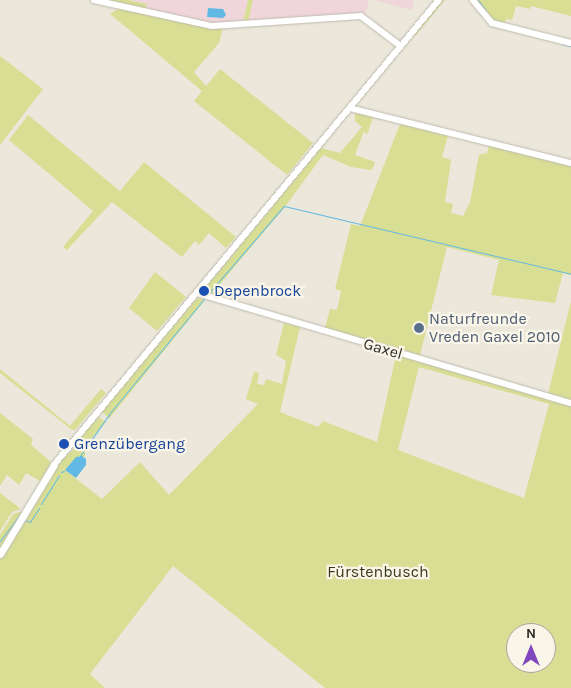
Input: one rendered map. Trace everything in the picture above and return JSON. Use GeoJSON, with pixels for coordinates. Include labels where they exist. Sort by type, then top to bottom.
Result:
{"type":"FeatureCollection","features":[{"type":"Feature","properties":{"kind":"main road"},"geometry":{"type":"LineString","coordinates":[[0,554],[54,465]]}},
{"type":"Feature","properties":{"kind":"street"},"geometry":{"type":"LineString","coordinates":[[94,0],[212,26],[361,16],[401,46]]}},
{"type":"Feature","properties":{"kind":"street"},"geometry":{"type":"LineString","coordinates":[[54,465],[439,0]]}},
{"type":"Feature","properties":{"kind":"street"},"geometry":{"type":"LineString","coordinates":[[473,0],[492,23],[571,43]]}},
{"type":"Feature","properties":{"kind":"street"},"geometry":{"type":"LineString","coordinates":[[350,108],[571,163]]}},
{"type":"Feature","properties":{"kind":"street","name":"Gaxel"},"geometry":{"type":"LineString","coordinates":[[197,293],[571,403]]}},
{"type":"Feature","properties":{"kind":"shaded area"},"geometry":{"type":"Polygon","coordinates":[[[128,0],[369,0],[366,13],[214,23],[146,9],[147,4],[128,0]]]}},
{"type":"Feature","properties":{"kind":"shaded area"},"geometry":{"type":"Polygon","coordinates":[[[375,0],[414,0],[412,10],[375,0]]]}},
{"type":"Feature","properties":{"kind":"green space"},"geometry":{"type":"Polygon","coordinates":[[[105,0],[128,0],[147,4],[146,9],[105,0]]]}},
{"type":"Feature","properties":{"kind":"green space"},"geometry":{"type":"Polygon","coordinates":[[[248,0],[253,0],[248,22],[243,22],[248,0]]]}},
{"type":"Feature","properties":{"kind":"green space"},"geometry":{"type":"Polygon","coordinates":[[[442,0],[445,0],[415,36],[414,33],[442,0]]]}},
{"type":"Feature","properties":{"kind":"green space"},"geometry":{"type":"Polygon","coordinates":[[[475,0],[571,0],[571,16],[531,6],[530,9],[516,6],[512,20],[506,19],[505,26],[496,24],[475,0]]]}},
{"type":"Feature","properties":{"kind":"green space"},"geometry":{"type":"Polygon","coordinates":[[[120,8],[223,28],[219,43],[194,72],[206,86],[220,69],[313,143],[287,175],[194,101],[202,91],[110,14],[120,8]]]}},
{"type":"Feature","properties":{"kind":"green space"},"geometry":{"type":"Polygon","coordinates":[[[0,56],[43,89],[0,145],[0,56]]]}},
{"type":"Feature","properties":{"kind":"green space"},"geometry":{"type":"Polygon","coordinates":[[[355,113],[373,117],[367,135],[364,131],[355,155],[375,162],[372,170],[351,167],[323,155],[284,208],[211,295],[202,292],[321,148],[340,153],[362,127],[355,121],[355,113]]]}},
{"type":"Feature","properties":{"kind":"green space"},"geometry":{"type":"Polygon","coordinates":[[[28,115],[120,191],[144,162],[236,237],[226,248],[209,233],[199,245],[195,241],[182,257],[112,202],[67,250],[63,247],[93,211],[9,140],[28,115]]]}},
{"type":"Feature","properties":{"kind":"green space"},"geometry":{"type":"Polygon","coordinates":[[[400,124],[448,136],[442,157],[451,160],[445,202],[453,204],[451,213],[463,216],[470,202],[479,155],[487,153],[489,146],[571,165],[571,275],[563,273],[555,303],[491,295],[499,260],[447,247],[420,355],[325,328],[330,309],[337,310],[341,291],[335,289],[351,224],[360,226],[400,124]]]}},
{"type":"Feature","properties":{"kind":"green space"},"geometry":{"type":"Polygon","coordinates":[[[155,272],[186,297],[157,331],[129,308],[155,272]]]}},
{"type":"Feature","properties":{"kind":"green space"},"geometry":{"type":"Polygon","coordinates":[[[197,298],[205,300],[109,419],[102,411],[197,298]]]}},
{"type":"Feature","properties":{"kind":"green space"},"geometry":{"type":"Polygon","coordinates":[[[571,301],[571,401],[548,394],[571,301]]]}},
{"type":"Feature","properties":{"kind":"green space","name":"Fürstenbusch"},"geometry":{"type":"Polygon","coordinates":[[[284,323],[300,327],[280,412],[318,427],[323,421],[377,442],[396,355],[571,405],[571,688],[325,688],[173,566],[90,674],[105,688],[0,688],[0,558],[55,466],[74,449],[71,446],[99,417],[106,422],[85,446],[85,457],[79,456],[65,470],[102,499],[140,462],[169,495],[258,404],[246,399],[254,372],[259,373],[257,384],[264,385],[266,379],[282,384],[286,361],[276,355],[284,323]],[[419,367],[398,450],[524,498],[549,404],[419,367]]]}},
{"type":"Feature","properties":{"kind":"green space"},"geometry":{"type":"Polygon","coordinates":[[[0,369],[70,426],[101,389],[106,393],[75,430],[72,430],[0,373],[0,369]]]}},
{"type":"Feature","properties":{"kind":"green space"},"geometry":{"type":"Polygon","coordinates":[[[0,413],[33,439],[31,445],[51,462],[40,481],[26,473],[19,485],[7,475],[0,486],[0,413]]]}},
{"type":"Feature","properties":{"kind":"green space"},"geometry":{"type":"Polygon","coordinates":[[[0,493],[21,509],[12,512],[0,531],[0,493]]]}},
{"type":"Feature","properties":{"kind":"green space"},"geometry":{"type":"Polygon","coordinates":[[[23,511],[0,550],[0,535],[13,514],[23,511]]]}},
{"type":"Feature","properties":{"kind":"water"},"geometry":{"type":"Polygon","coordinates":[[[208,8],[223,9],[226,15],[223,18],[207,17],[208,8]]]}},
{"type":"Feature","properties":{"kind":"water"},"geometry":{"type":"Polygon","coordinates":[[[82,456],[86,459],[86,465],[76,478],[65,470],[76,457],[82,456]]]}},
{"type":"Feature","properties":{"kind":"waterway"},"geometry":{"type":"LineString","coordinates":[[478,0],[486,11]]}},
{"type":"Feature","properties":{"kind":"waterway"},"geometry":{"type":"LineString","coordinates":[[562,44],[571,46]]}},
{"type":"Feature","properties":{"kind":"waterway"},"geometry":{"type":"LineString","coordinates":[[208,294],[284,206],[571,274]]}},
{"type":"Feature","properties":{"kind":"waterway"},"geometry":{"type":"LineString","coordinates":[[80,456],[110,413],[204,299]]}},
{"type":"Feature","properties":{"kind":"waterway"},"geometry":{"type":"LineString","coordinates":[[41,504],[59,475]]}},
{"type":"Feature","properties":{"kind":"waterway"},"geometry":{"type":"LineString","coordinates":[[24,520],[30,522],[39,508]]}},
{"type":"Feature","properties":{"kind":"waterway"},"geometry":{"type":"LineString","coordinates":[[0,541],[18,517]]}},
{"type":"Feature","properties":{"kind":"place","name":"Depenbrock"},"geometry":{"type":"Point","coordinates":[204,291]}},
{"type":"Feature","properties":{"kind":"place","name":"Naturfreunde Vreden Gaxel 2010"},"geometry":{"type":"Point","coordinates":[419,328]}},
{"type":"Feature","properties":{"kind":"place","name":"Grenzübergang"},"geometry":{"type":"Point","coordinates":[64,444]}}]}
